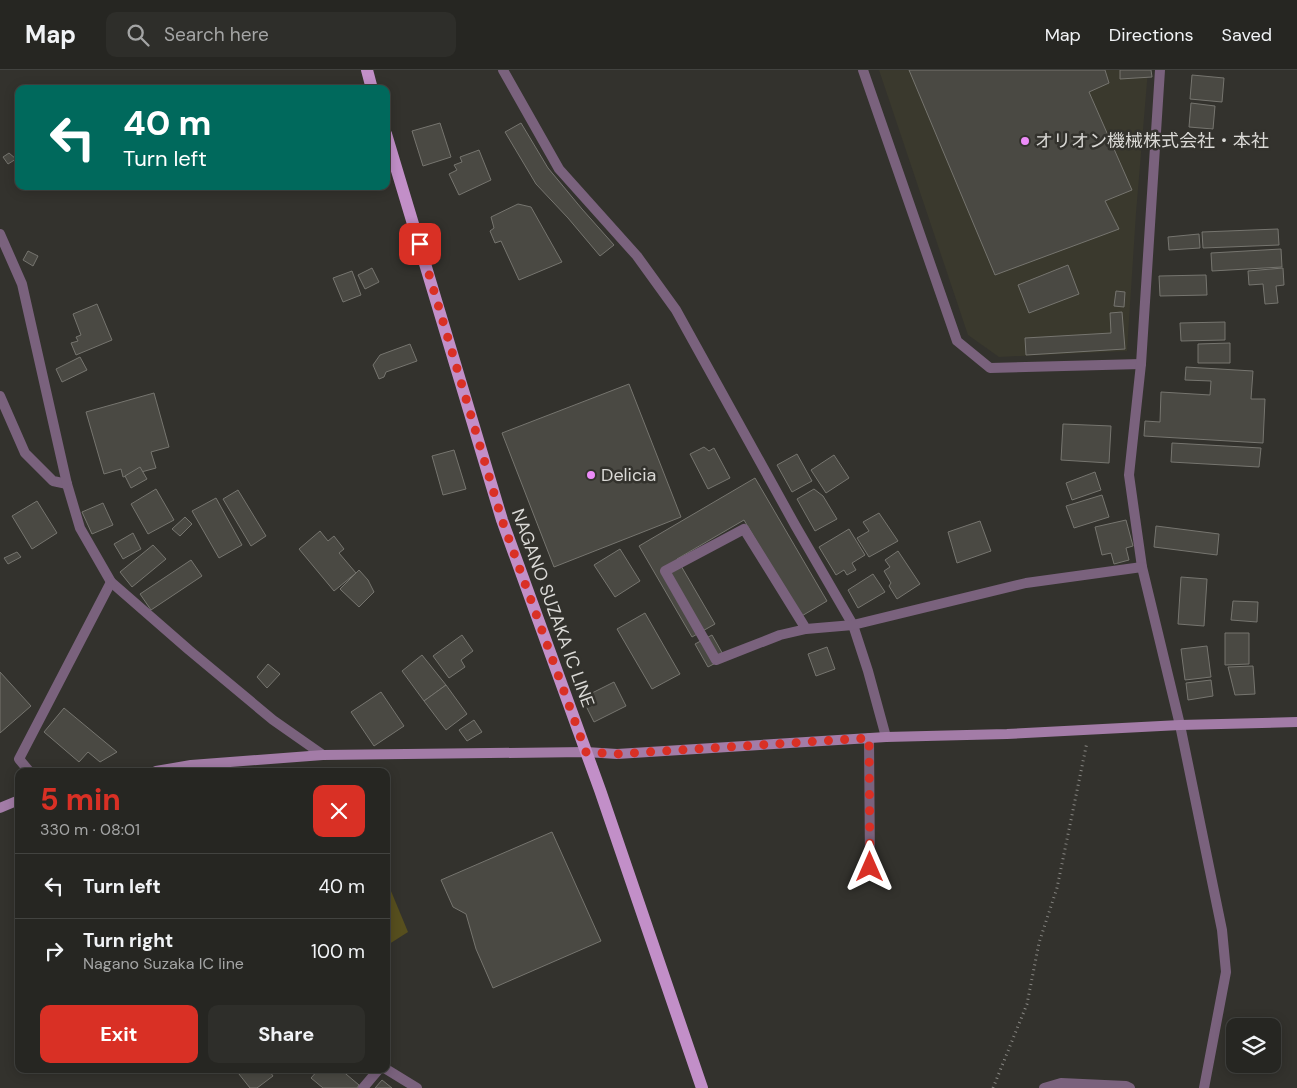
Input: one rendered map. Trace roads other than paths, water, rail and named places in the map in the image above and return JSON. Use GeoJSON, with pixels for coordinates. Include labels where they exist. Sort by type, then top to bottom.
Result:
{"type":"FeatureCollection","features":[{"type":"Feature","properties":{"kind":"main road"},"geometry":{"type":"LineString","coordinates":[[367,70],[371,85]]}},
{"type":"Feature","properties":{"kind":"main road","name":"NAGANO SUZAKA IC LINE"},"geometry":{"type":"LineString","coordinates":[[390,147],[502,520],[586,752],[702,1088]]}},
{"type":"Feature","properties":{"kind":"street"},"geometry":{"type":"LineString","coordinates":[[503,70],[560,169],[637,256],[676,310],[852,625],[868,671],[886,737]]}},
{"type":"Feature","properties":{"kind":"street"},"geometry":{"type":"LineString","coordinates":[[863,70],[957,341],[990,368],[1141,364]]}},
{"type":"Feature","properties":{"kind":"street"},"geometry":{"type":"LineString","coordinates":[[1160,70],[1141,364],[1129,475],[1142,567],[1180,725],[1222,930],[1226,972],[1204,1088]]}},
{"type":"Feature","properties":{"kind":"street"},"geometry":{"type":"LineString","coordinates":[[0,234],[22,284],[67,484],[80,528],[111,582],[273,720],[323,755]]}},
{"type":"Feature","properties":{"kind":"street"},"geometry":{"type":"LineString","coordinates":[[0,396],[25,452],[53,481],[67,484]]}},
{"type":"Feature","properties":{"kind":"street"},"geometry":{"type":"LineString","coordinates":[[806,629],[744,529],[665,572],[716,660],[780,635],[806,629],[852,625],[1026,583],[1142,567]]}},
{"type":"Feature","properties":{"kind":"street"},"geometry":{"type":"LineString","coordinates":[[26,768],[19,759],[111,582]]}},
{"type":"Feature","properties":{"kind":"street"},"geometry":{"type":"LineString","coordinates":[[174,768],[323,755],[586,752],[617,754],[886,737],[1297,722]]}},
{"type":"Feature","properties":{"kind":"street"},"geometry":{"type":"LineString","coordinates":[[869,738],[870,867]]}},
{"type":"Feature","properties":{"kind":"street"},"geometry":{"type":"LineString","coordinates":[[0,808],[15,802]]}},
{"type":"Feature","properties":{"kind":"street"},"geometry":{"type":"LineString","coordinates":[[390,1071],[417,1088]]}},
{"type":"Feature","properties":{"kind":"street"},"geometry":{"type":"LineString","coordinates":[[363,1088],[376,1073]]}},
{"type":"Feature","properties":{"kind":"street"},"geometry":{"type":"LineString","coordinates":[[1044,1088],[1061,1082],[1126,1086],[1130,1088]]}},
{"type":"Feature","properties":{"kind":"place","name":"オリオン機械株式会社・本社"},"geometry":{"type":"Point","coordinates":[1025,141]}},
{"type":"Feature","properties":{"kind":"place","name":"Delicia"},"geometry":{"type":"Point","coordinates":[591,475]}}]}
